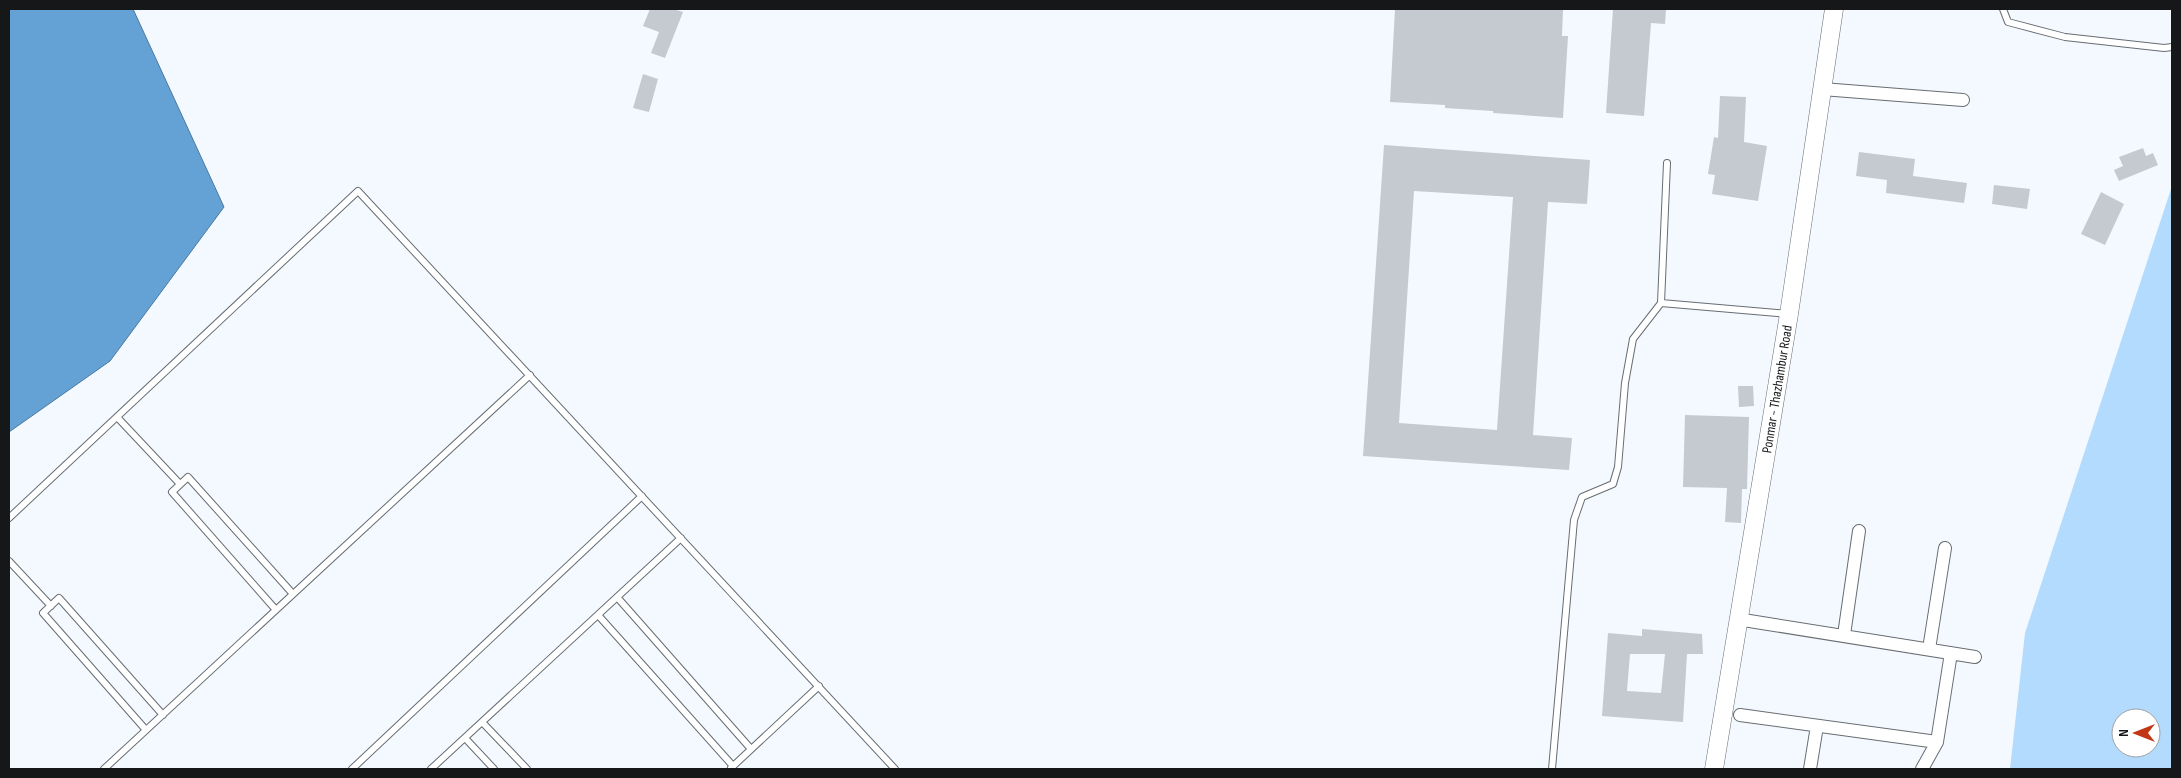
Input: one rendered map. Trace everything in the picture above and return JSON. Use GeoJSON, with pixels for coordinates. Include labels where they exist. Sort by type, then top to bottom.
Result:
{"type":"FeatureCollection","features":[{"type":"Feature","properties":{"kind":"street","name":"Ponmar - Thazhambur Road"},"geometry":{"type":"LineString","coordinates":[[1714,769],[1737,619],[1789,314],[1834,9]]}},
{"type":"Feature","properties":{"kind":"street"},"geometry":{"type":"LineString","coordinates":[[1822,89],[1963,100]]}},
{"type":"Feature","properties":{"kind":"street"},"geometry":{"type":"LineString","coordinates":[[1844,635],[1860,531]]}},
{"type":"Feature","properties":{"kind":"street"},"geometry":{"type":"LineString","coordinates":[[1929,649],[1945,548]]}},
{"type":"Feature","properties":{"kind":"street"},"geometry":{"type":"LineString","coordinates":[[1737,619],[1975,657]]}},
{"type":"Feature","properties":{"kind":"street"},"geometry":{"type":"LineString","coordinates":[[1922,769],[1937,742],[1950,653]]}},
{"type":"Feature","properties":{"kind":"street"},"geometry":{"type":"LineString","coordinates":[[1740,715],[1937,742]]}},
{"type":"Feature","properties":{"kind":"street"},"geometry":{"type":"LineString","coordinates":[[1810,769],[1817,726]]}},
{"type":"Feature","properties":{"kind":"lane"},"geometry":{"type":"LineString","coordinates":[[2003,9],[2008,22],[2065,37],[2164,48],[2172,47]]}},
{"type":"Feature","properties":{"kind":"lane"},"geometry":{"type":"LineString","coordinates":[[1552,769],[1574,520],[1582,497],[1613,484],[1618,467],[1625,382],[1633,339],[1661,304],[1667,164]]}},
{"type":"Feature","properties":{"kind":"lane"},"geometry":{"type":"LineString","coordinates":[[9,518],[358,191],[895,769]]}},
{"type":"Feature","properties":{"kind":"lane"},"geometry":{"type":"LineString","coordinates":[[1661,304],[1789,314]]}},
{"type":"Feature","properties":{"kind":"lane"},"geometry":{"type":"LineString","coordinates":[[104,769],[530,375]]}},
{"type":"Feature","properties":{"kind":"lane"},"geometry":{"type":"LineString","coordinates":[[118,417],[180,484]]}},
{"type":"Feature","properties":{"kind":"lane"},"geometry":{"type":"LineString","coordinates":[[276,610],[172,492],[180,484],[188,477],[294,594]]}},
{"type":"Feature","properties":{"kind":"lane"},"geometry":{"type":"LineString","coordinates":[[352,769],[642,496]]}},
{"type":"Feature","properties":{"kind":"lane"},"geometry":{"type":"LineString","coordinates":[[431,769],[681,538]]}},
{"type":"Feature","properties":{"kind":"lane"},"geometry":{"type":"LineString","coordinates":[[9,561],[51,606]]}},
{"type":"Feature","properties":{"kind":"lane"},"geometry":{"type":"LineString","coordinates":[[617,597],[752,749]]}},
{"type":"Feature","properties":{"kind":"lane"},"geometry":{"type":"LineString","coordinates":[[146,730],[44,613],[59,598],[163,714]]}},
{"type":"Feature","properties":{"kind":"lane"},"geometry":{"type":"LineString","coordinates":[[598,615],[732,768],[819,686]]}},
{"type":"Feature","properties":{"kind":"lane"},"geometry":{"type":"LineString","coordinates":[[482,722],[527,769]]}},
{"type":"Feature","properties":{"kind":"lane"},"geometry":{"type":"LineString","coordinates":[[465,738],[494,769]]}},
{"type":"Feature","properties":{"kind":"shaded area"},"geometry":{"type":"Polygon","coordinates":[[[9,9],[133,9],[224,207],[110,361],[9,432],[9,9]]]}},
{"type":"Feature","properties":{"kind":"shaded area"},"geometry":{"type":"Polygon","coordinates":[[[2172,186],[2172,769],[2010,769],[2025,633],[2172,186]]]}},
{"type":"Feature","properties":{"kind":"building"},"geometry":{"type":"Polygon","coordinates":[[[650,9],[673,9],[683,12],[665,58],[651,53],[659,32],[643,26],[650,9]]]}},
{"type":"Feature","properties":{"kind":"building"},"geometry":{"type":"Polygon","coordinates":[[[1395,9],[1563,9],[1562,36],[1568,36],[1563,118],[1445,108],[1445,105],[1390,102],[1395,9]]]}},
{"type":"Feature","properties":{"kind":"building"},"geometry":{"type":"Polygon","coordinates":[[[1613,9],[1666,9],[1665,24],[1651,23],[1644,116],[1606,113],[1613,9]]]}},
{"type":"Feature","properties":{"kind":"building"},"geometry":{"type":"Polygon","coordinates":[[[643,74],[658,79],[649,112],[633,108],[643,74]]]}},
{"type":"Feature","properties":{"kind":"building"},"geometry":{"type":"Polygon","coordinates":[[[1720,96],[1746,97],[1744,142],[1767,146],[1758,201],[1712,194],[1715,175],[1708,174],[1714,137],[1718,138],[1720,96]]]}},
{"type":"Feature","properties":{"kind":"building"},"geometry":{"type":"Polygon","coordinates":[[[1384,145],[1590,160],[1587,204],[1548,202],[1533,435],[1572,438],[1569,470],[1363,456],[1384,145]],[[1414,191],[1399,423],[1497,430],[1513,197],[1414,191]]]}},
{"type":"Feature","properties":{"kind":"building"},"geometry":{"type":"Polygon","coordinates":[[[2143,148],[2146,156],[2153,153],[2158,165],[2119,181],[2114,170],[2123,166],[2119,157],[2143,148]]]}},
{"type":"Feature","properties":{"kind":"building"},"geometry":{"type":"Polygon","coordinates":[[[1859,152],[1915,159],[1913,176],[1967,183],[1964,203],[1886,193],[1887,180],[1856,176],[1859,152]]]}},
{"type":"Feature","properties":{"kind":"building"},"geometry":{"type":"Polygon","coordinates":[[[1994,185],[2030,189],[2027,209],[1992,204],[1994,185]]]}},
{"type":"Feature","properties":{"kind":"building"},"geometry":{"type":"Polygon","coordinates":[[[2101,192],[2124,204],[2105,245],[2081,234],[2101,192]]]}},
{"type":"Feature","properties":{"kind":"building"},"geometry":{"type":"Polygon","coordinates":[[[1738,386],[1753,386],[1754,406],[1739,407],[1738,386]]]}},
{"type":"Feature","properties":{"kind":"building"},"geometry":{"type":"Polygon","coordinates":[[[1685,415],[1749,417],[1747,489],[1742,489],[1741,523],[1725,522],[1727,488],[1683,487],[1685,415]]]}},
{"type":"Feature","properties":{"kind":"building"},"geometry":{"type":"Polygon","coordinates":[[[1642,629],[1702,634],[1703,654],[1687,654],[1683,722],[1602,716],[1608,633],[1642,636],[1642,629]],[[1630,654],[1627,691],[1661,693],[1665,654],[1630,654]]]}}]}
